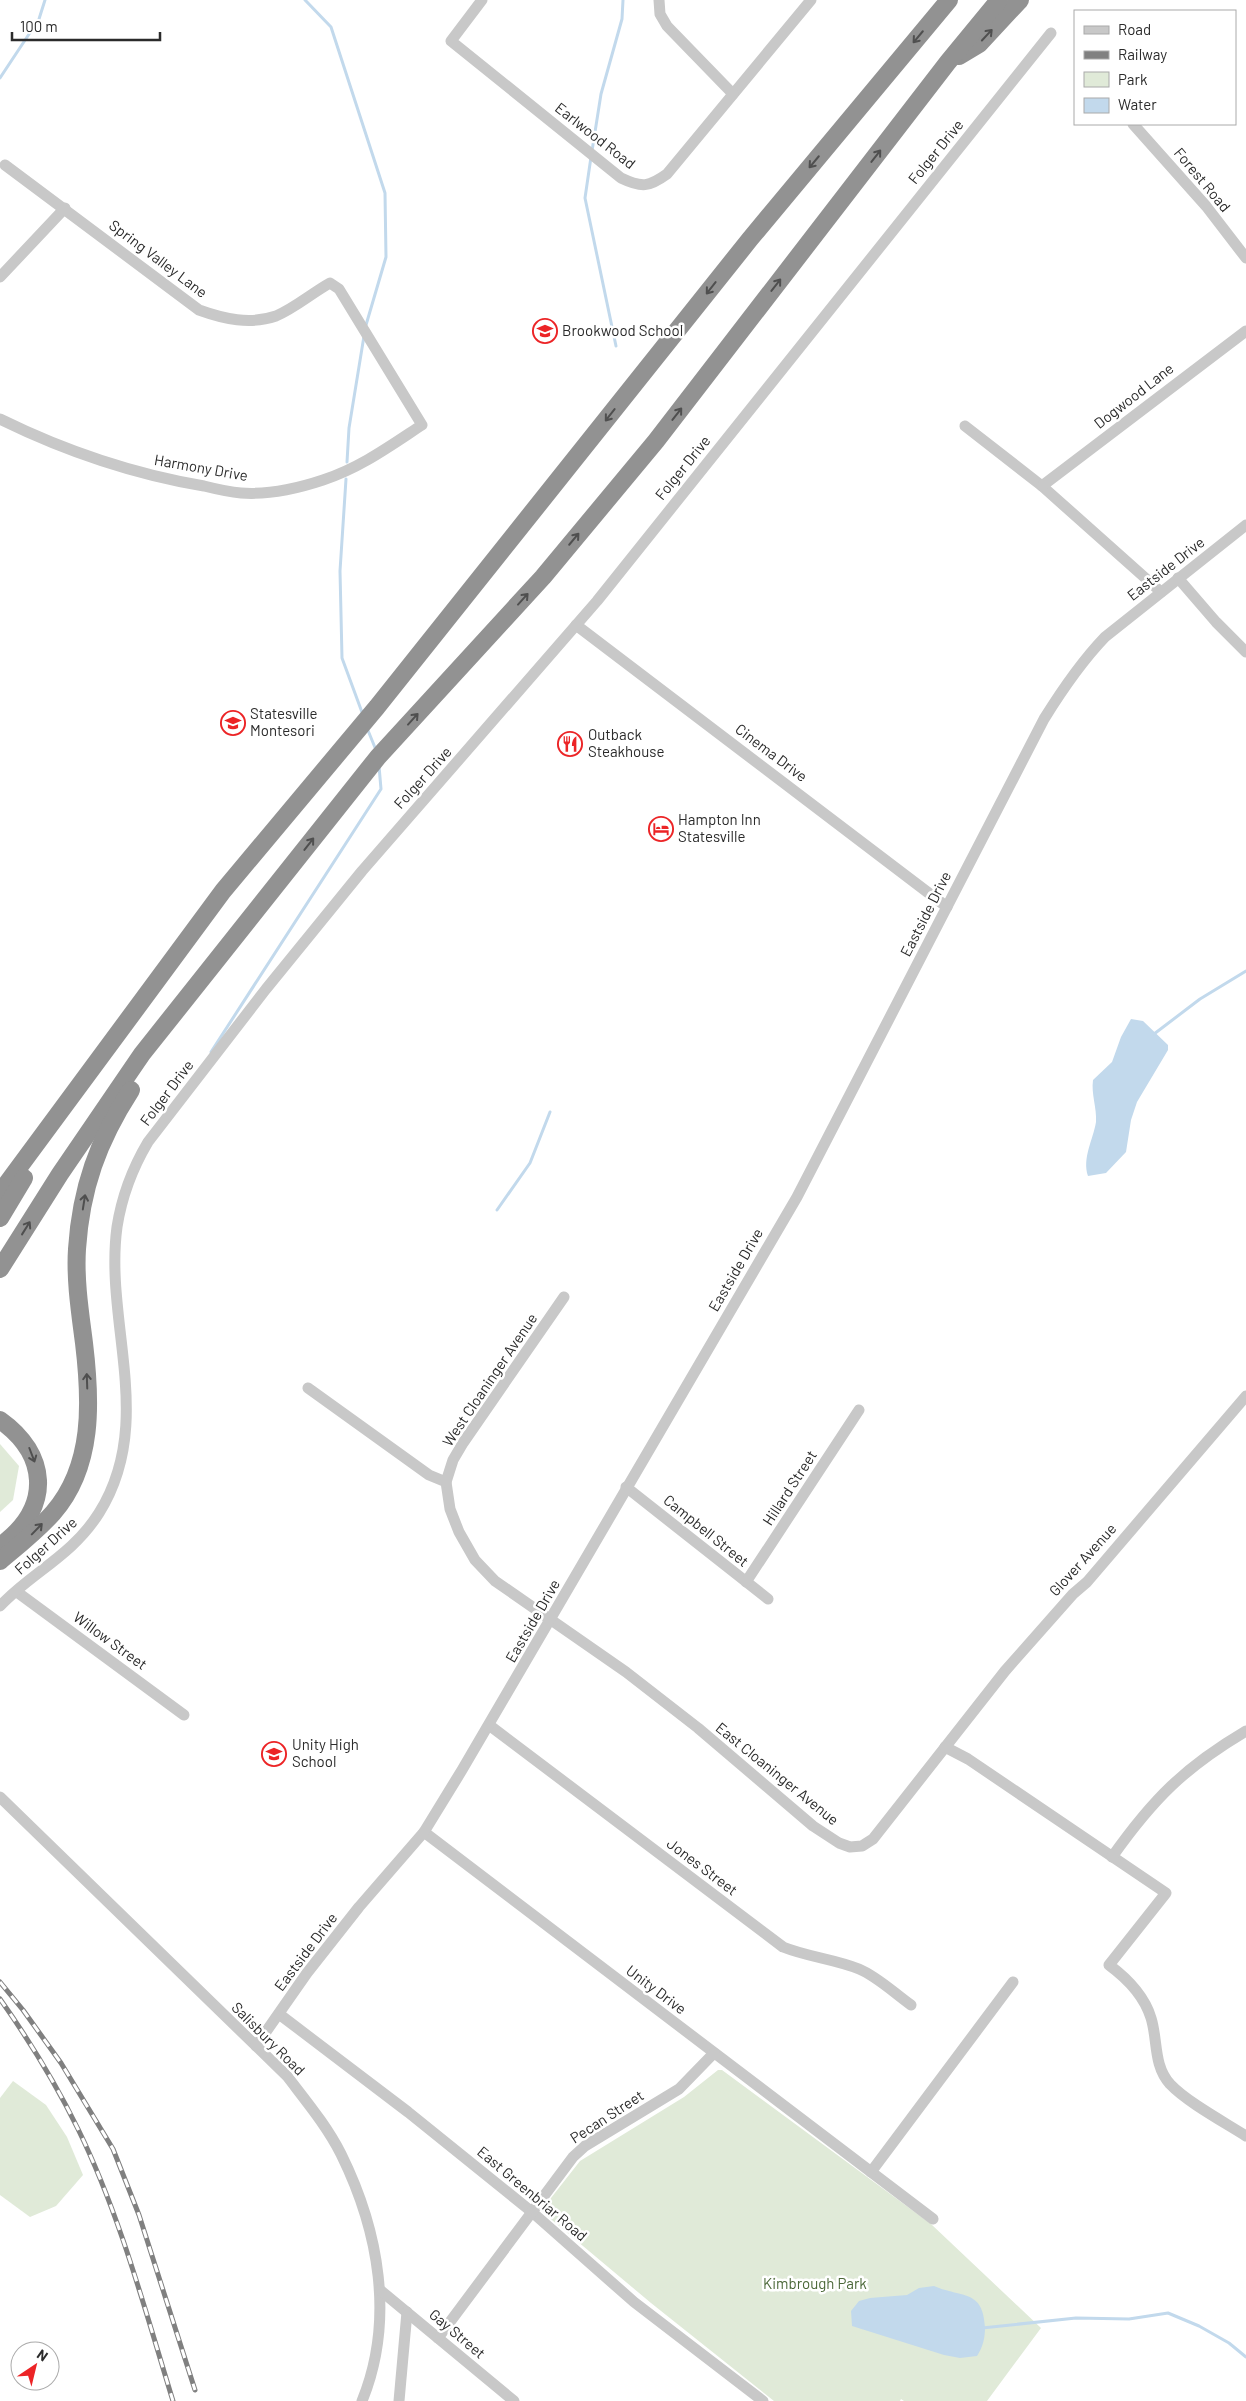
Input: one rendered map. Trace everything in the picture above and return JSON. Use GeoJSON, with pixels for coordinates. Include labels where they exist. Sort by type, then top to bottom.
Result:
{"type":"FeatureCollection","features":[{"type":"Feature","properties":{"kind":"highway"},"geometry":{"type":"LineString","coordinates":[[0,1193],[223,891],[383,700],[750,239],[949,0]]}},
{"type":"Feature","properties":{"kind":"highway"},"geometry":{"type":"LineString","coordinates":[[0,1269],[60,1174],[139,1059],[378,757],[543,577],[656,441],[948,62],[999,0]]}},
{"type":"Feature","properties":{"kind":"highway"},"geometry":{"type":"LineString","coordinates":[[948,62],[979,44],[1020,0]]}},
{"type":"Feature","properties":{"kind":"highway"},"geometry":{"type":"LineString","coordinates":[[0,1561],[33,1534],[55,1511],[72,1484],[83,1455],[89,1424],[77,1250],[84,1197],[99,1146],[134,1085],[285,874]]}},
{"type":"Feature","properties":{"kind":"highway"},"geometry":{"type":"LineString","coordinates":[[0,1218],[78,1088]]}},
{"type":"Feature","properties":{"kind":"highway"},"geometry":{"type":"LineString","coordinates":[[0,1420],[18,1432],[31,1450],[37,1472],[38,1495],[30,1517],[14,1536],[0,1546]]}},
{"type":"Feature","properties":{"kind":"street","name":"Earlwood Road"},"geometry":{"type":"LineString","coordinates":[[482,0],[451,41],[622,178],[637,185],[653,184],[667,174],[811,0]]}},
{"type":"Feature","properties":{"kind":"street"},"geometry":{"type":"LineString","coordinates":[[659,0],[660,14],[667,26],[733,94]]}},
{"type":"Feature","properties":{"kind":"street","name":"Folger Drive"},"geometry":{"type":"LineString","coordinates":[[0,1606],[58,1559],[85,1532],[100,1512],[121,1459],[127,1436],[127,1412],[116,1277],[117,1228],[124,1192],[133,1168],[168,1115],[356,879],[576,625],[1051,33]]}},
{"type":"Feature","properties":{"kind":"street","name":"Forest Road"},"geometry":{"type":"LineString","coordinates":[[1134,125],[1206,206],[1246,258]]}},
{"type":"Feature","properties":{"kind":"street"},"geometry":{"type":"LineString","coordinates":[[0,277],[65,208],[5,165]]}},
{"type":"Feature","properties":{"kind":"street","name":"Spring Valley Lane"},"geometry":{"type":"LineString","coordinates":[[65,208],[200,310],[226,319],[252,321],[276,316],[330,284],[339,289],[422,425]]}},
{"type":"Feature","properties":{"kind":"street","name":"Dogwood Lane"},"geometry":{"type":"LineString","coordinates":[[1042,486],[1246,331]]}},
{"type":"Feature","properties":{"kind":"street","name":"Harmony Drive"},"geometry":{"type":"LineString","coordinates":[[0,419],[36,437],[102,462],[169,480],[242,493],[282,490],[323,480],[363,464],[422,425]]}},
{"type":"Feature","properties":{"kind":"street"},"geometry":{"type":"LineString","coordinates":[[965,426],[1042,486],[1161,592]]}},
{"type":"Feature","properties":{"kind":"street","name":"Eastside Drive"},"geometry":{"type":"LineString","coordinates":[[256,2046],[307,1973],[357,1910],[424,1832],[489,1725],[552,1619],[626,1487],[797,1197],[1044,720],[1066,686],[1090,653],[1105,637],[1246,525]]}},
{"type":"Feature","properties":{"kind":"street"},"geometry":{"type":"LineString","coordinates":[[1178,578],[1216,622],[1246,652]]}},
{"type":"Feature","properties":{"kind":"street","name":"Cinema Drive"},"geometry":{"type":"LineString","coordinates":[[576,625],[947,907]]}},
{"type":"Feature","properties":{"kind":"street","name":"West Cloaninger Avenue"},"geometry":{"type":"LineString","coordinates":[[446,1482],[463,1443],[564,1297]]}},
{"type":"Feature","properties":{"kind":"street"},"geometry":{"type":"LineString","coordinates":[[308,1388],[429,1475],[446,1482]]}},
{"type":"Feature","properties":{"kind":"street","name":"Glover Avenue"},"geometry":{"type":"LineString","coordinates":[[945,1747],[1005,1671],[1073,1594],[1087,1582],[1246,1396]]}},
{"type":"Feature","properties":{"kind":"street","name":"Hillard Street"},"geometry":{"type":"LineString","coordinates":[[746,1582],[859,1410]]}},
{"type":"Feature","properties":{"kind":"street","name":"East Cloaninger Avenue"},"geometry":{"type":"LineString","coordinates":[[446,1482],[450,1509],[459,1532],[475,1560],[495,1581],[626,1672],[698,1728],[813,1826],[839,1842],[850,1847],[862,1846],[873,1839],[945,1747]]}},
{"type":"Feature","properties":{"kind":"street","name":"Campbell Street"},"geometry":{"type":"LineString","coordinates":[[626,1487],[768,1599]]}},
{"type":"Feature","properties":{"kind":"street","name":"Willow Street"},"geometry":{"type":"LineString","coordinates":[[17,1592],[184,1715]]}},
{"type":"Feature","properties":{"kind":"street","name":"Jones Street"},"geometry":{"type":"LineString","coordinates":[[489,1725],[770,1938],[796,1952],[861,1970],[877,1979],[911,2006]]}},
{"type":"Feature","properties":{"kind":"street"},"geometry":{"type":"LineString","coordinates":[[1112,1857],[1140,1818],[1173,1782],[1210,1752],[1246,1730]]}},
{"type":"Feature","properties":{"kind":"street"},"geometry":{"type":"LineString","coordinates":[[945,1747],[968,1759],[1166,1893],[1109,1965],[1127,1979],[1142,1997],[1151,2018],[1158,2062],[1170,2083],[1246,2136]]}},
{"type":"Feature","properties":{"kind":"street","name":"Salisbury Road"},"geometry":{"type":"LineString","coordinates":[[0,1797],[287,2076],[318,2117],[341,2153],[359,2197],[373,2243],[380,2290],[381,2322],[377,2354],[362,2401]]}},
{"type":"Feature","properties":{"kind":"street","name":"Unity Drive"},"geometry":{"type":"LineString","coordinates":[[424,1832],[933,2220]]}},
{"type":"Feature","properties":{"kind":"street"},"geometry":{"type":"LineString","coordinates":[[871,2172],[1013,1982]]}},
{"type":"Feature","properties":{"kind":"street","name":"East Greenbriar Road"},"geometry":{"type":"LineString","coordinates":[[279,2014],[408,2112],[532,2212],[634,2302],[763,2401]]}},
{"type":"Feature","properties":{"kind":"street","name":"Pecan Street"},"geometry":{"type":"LineString","coordinates":[[438,2338],[573,2158],[585,2146],[679,2089],[714,2053]]}},
{"type":"Feature","properties":{"kind":"street","name":"Gay Street"},"geometry":{"type":"LineString","coordinates":[[380,2290],[514,2401]]}},
{"type":"Feature","properties":{"kind":"street"},"geometry":{"type":"LineString","coordinates":[[399,2401],[408,2312]]}},
{"type":"Feature","properties":{"kind":"green space"},"geometry":{"type":"Polygon","coordinates":[[[0,1444],[19,1466],[13,1500],[0,1512],[0,1444]]]}},
{"type":"Feature","properties":{"kind":"green space","name":"Kimbrough Park"},"geometry":{"type":"Polygon","coordinates":[[[718,2070],[722,2070],[931,2224],[1041,2328],[987,2401],[904,2401],[901,2399],[900,2401],[774,2401],[651,2303],[546,2215],[547,2206],[551,2198],[580,2161],[684,2097],[718,2070]]]}},
{"type":"Feature","properties":{"kind":"green space"},"geometry":{"type":"Polygon","coordinates":[[[13,2081],[46,2105],[67,2137],[83,2175],[56,2206],[30,2217],[0,2195],[0,2098],[13,2081]]]}},
{"type":"Feature","properties":{"kind":"water"},"geometry":{"type":"Polygon","coordinates":[[[1131,1019],[1143,1021],[1168,1045],[1168,1050],[1137,1102],[1131,1120],[1126,1152],[1106,1173],[1088,1176],[1086,1162],[1096,1122],[1093,1080],[1112,1062],[1121,1037],[1131,1019]]]}},
{"type":"Feature","properties":{"kind":"water"},"geometry":{"type":"Polygon","coordinates":[[[934,2286],[969,2297],[980,2306],[985,2331],[982,2346],[977,2356],[960,2358],[944,2355],[852,2326],[851,2311],[859,2301],[870,2298],[907,2295],[919,2288],[934,2286]]]}},
{"type":"Feature","properties":{"kind":"waterway"},"geometry":{"type":"LineString","coordinates":[[0,78],[39,19],[45,0]]}},
{"type":"Feature","properties":{"kind":"waterway"},"geometry":{"type":"LineString","coordinates":[[305,0],[331,27],[385,193],[386,257],[366,325]]}},
{"type":"Feature","properties":{"kind":"waterway"},"geometry":{"type":"LineString","coordinates":[[592,151],[601,94],[622,19],[623,0]]}},
{"type":"Feature","properties":{"kind":"waterway"},"geometry":{"type":"LineString","coordinates":[[591,157],[585,198],[616,346]]}},
{"type":"Feature","properties":{"kind":"waterway"},"geometry":{"type":"LineString","coordinates":[[347,462],[349,428],[364,336]]}},
{"type":"Feature","properties":{"kind":"waterway"},"geometry":{"type":"LineString","coordinates":[[346,479],[340,571],[342,658],[363,715]]}},
{"type":"Feature","properties":{"kind":"waterway"},"geometry":{"type":"LineString","coordinates":[[367,728],[376,750]]}},
{"type":"Feature","properties":{"kind":"waterway"},"geometry":{"type":"LineString","coordinates":[[211,1052],[381,789],[379,766]]}},
{"type":"Feature","properties":{"kind":"waterway"},"geometry":{"type":"LineString","coordinates":[[1154,1034],[1200,999],[1246,971]]}},
{"type":"Feature","properties":{"kind":"waterway"},"geometry":{"type":"LineString","coordinates":[[497,1210],[530,1163],[550,1112]]}},
{"type":"Feature","properties":{"kind":"waterway"},"geometry":{"type":"LineString","coordinates":[[982,2328],[1076,2318],[1129,2319],[1168,2313],[1199,2326],[1229,2343],[1246,2357]]}},
{"type":"Feature","properties":{"kind":"railway"},"geometry":{"type":"LineString","coordinates":[[0,1982],[23,2010],[61,2063],[113,2149],[139,2215],[195,2390]]}},
{"type":"Feature","properties":{"kind":"railway"},"geometry":{"type":"LineString","coordinates":[[0,1999],[32,2046],[70,2112],[93,2162],[131,2263],[173,2401]]}},
{"type":"Feature","properties":{"kind":"place","name":"Brookwood School"},"geometry":{"type":"Point","coordinates":[545,331]}},
{"type":"Feature","properties":{"kind":"place","name":"Statesville Montesori"},"geometry":{"type":"Point","coordinates":[233,723]}},
{"type":"Feature","properties":{"kind":"place","name":"Outback Steakhouse"},"geometry":{"type":"Point","coordinates":[570,744]}},
{"type":"Feature","properties":{"kind":"place","name":"Hampton Inn Statesville"},"geometry":{"type":"Point","coordinates":[661,829]}},
{"type":"Feature","properties":{"kind":"place","name":"Unity High School"},"geometry":{"type":"Point","coordinates":[274,1754]}}]}
